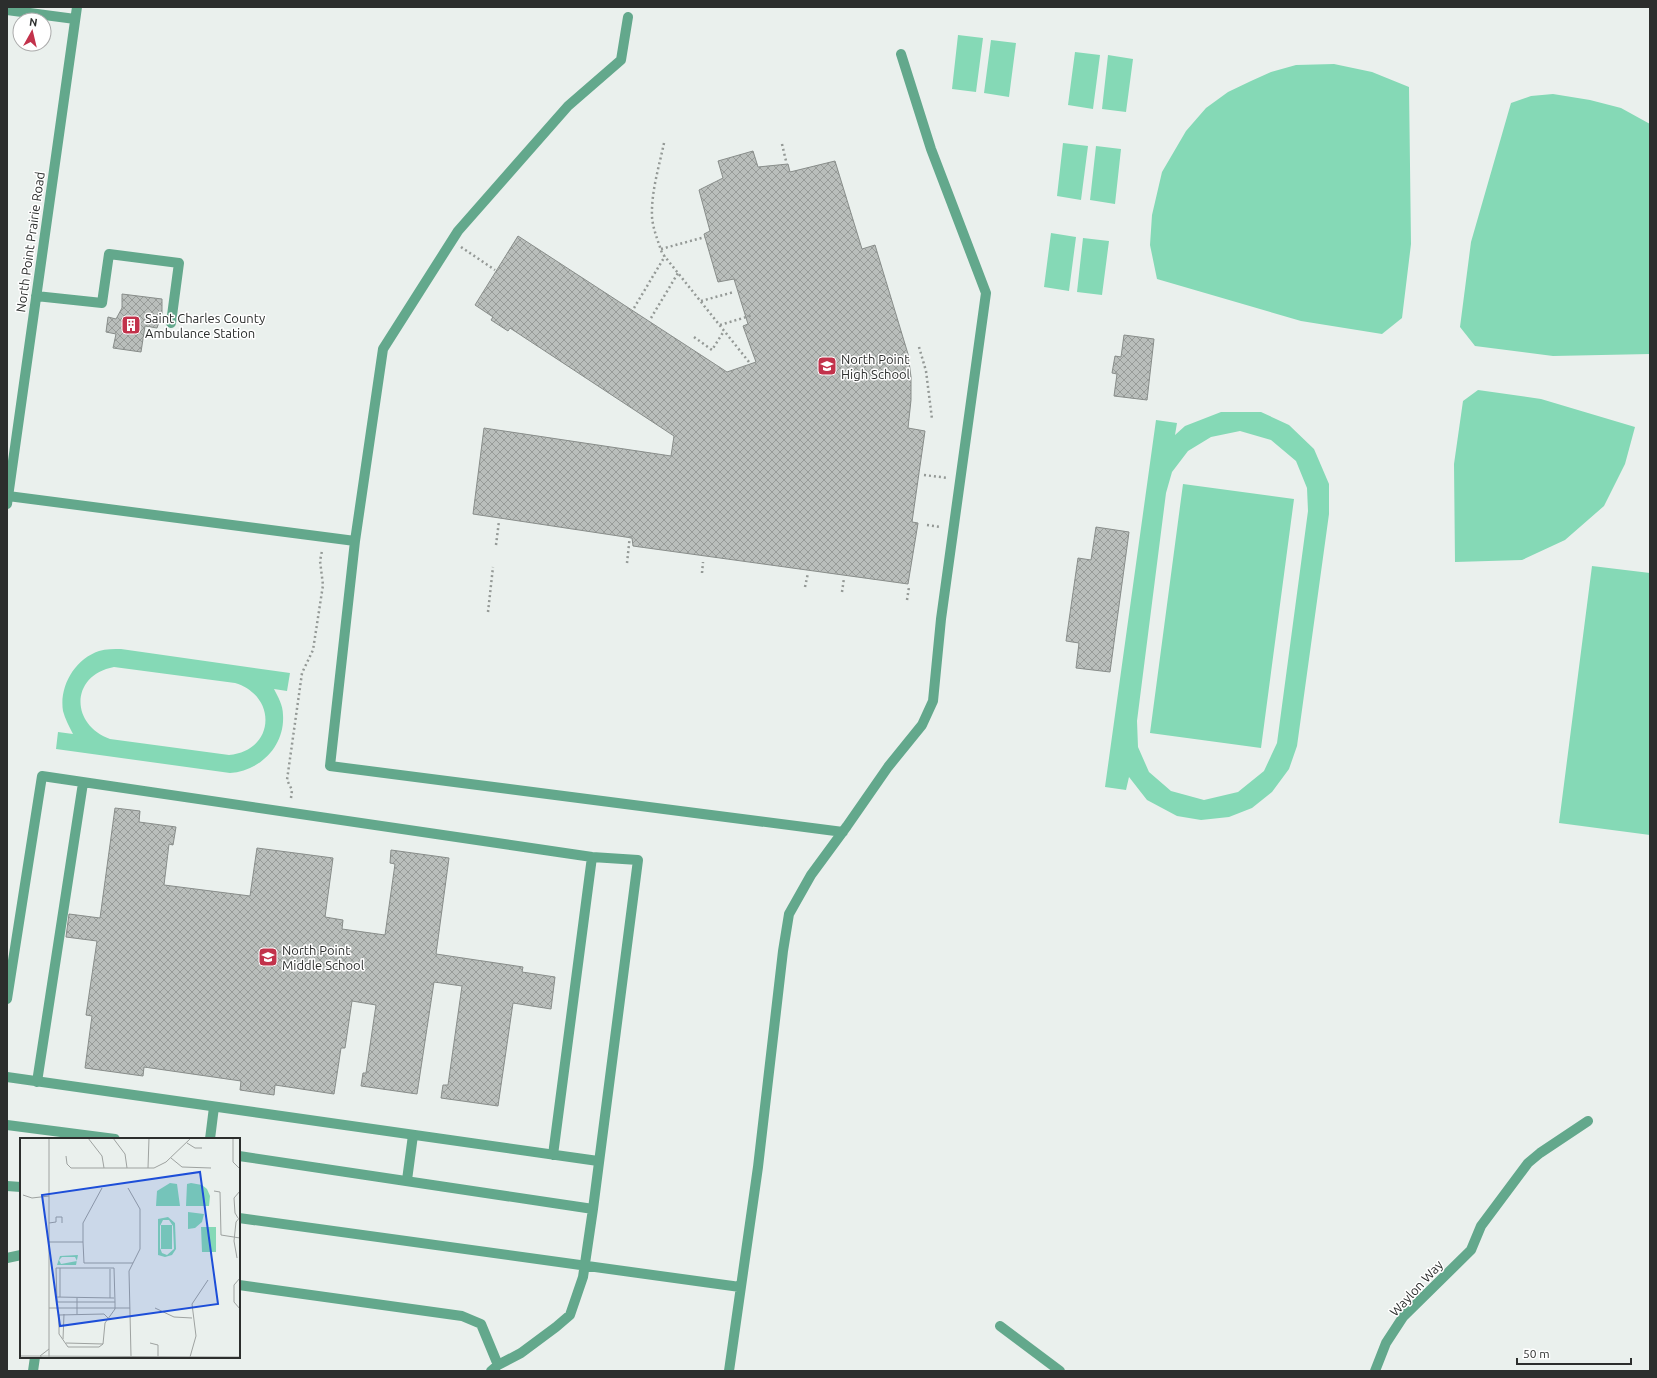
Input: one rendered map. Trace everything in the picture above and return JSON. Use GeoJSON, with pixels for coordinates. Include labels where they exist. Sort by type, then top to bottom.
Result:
{"type":"FeatureCollection","features":[{"type":"Feature","properties":{"kind":"street","name":"North Point Prairie Road"},"geometry":{"type":"LineString","coordinates":[[8,500],[77,7]]}},
{"type":"Feature","properties":{"kind":"street"},"geometry":{"type":"LineString","coordinates":[[7,10],[75,19]]}},
{"type":"Feature","properties":{"kind":"street"},"geometry":{"type":"LineString","coordinates":[[628,17],[621,60],[568,106],[458,231],[383,349],[354,541],[330,766],[843,832]]}},
{"type":"Feature","properties":{"kind":"street"},"geometry":{"type":"LineString","coordinates":[[729,1371],[758,1167],[783,951],[789,914],[811,875],[888,767],[922,725],[933,700],[941,619],[986,293],[931,149],[901,54]]}},
{"type":"Feature","properties":{"kind":"street"},"geometry":{"type":"LineString","coordinates":[[36,296],[102,303],[109,254],[178,263],[171,323]]}},
{"type":"Feature","properties":{"kind":"street"},"geometry":{"type":"LineString","coordinates":[[8,500],[354,541]]}},
{"type":"Feature","properties":{"kind":"street"},"geometry":{"type":"LineString","coordinates":[[7,999],[42,776],[592,857],[638,860],[598,1161],[586,1265],[570,1315],[521,1353],[495,1368],[481,1324],[462,1316],[240,1285]]}},
{"type":"Feature","properties":{"kind":"street"},"geometry":{"type":"LineString","coordinates":[[37,1082],[83,783]]}},
{"type":"Feature","properties":{"kind":"street"},"geometry":{"type":"LineString","coordinates":[[553,1155],[592,857]]}},
{"type":"Feature","properties":{"kind":"street"},"geometry":{"type":"LineString","coordinates":[[7,1078],[598,1161]]}},
{"type":"Feature","properties":{"kind":"street"},"geometry":{"type":"LineString","coordinates":[[210,1138],[214,1107]]}},
{"type":"Feature","properties":{"kind":"street","name":"Waylon Way"},"geometry":{"type":"LineString","coordinates":[[1375,1371],[1386,1343],[1403,1318],[1471,1250],[1481,1226],[1528,1163],[1588,1120]]}},
{"type":"Feature","properties":{"kind":"street"},"geometry":{"type":"LineString","coordinates":[[7,1124],[108,1138]]}},
{"type":"Feature","properties":{"kind":"street"},"geometry":{"type":"LineString","coordinates":[[407,1180],[413,1135]]}},
{"type":"Feature","properties":{"kind":"street"},"geometry":{"type":"LineString","coordinates":[[240,1156],[593,1208]]}},
{"type":"Feature","properties":{"kind":"street"},"geometry":{"type":"LineString","coordinates":[[7,1186],[20,1188]]}},
{"type":"Feature","properties":{"kind":"street"},"geometry":{"type":"LineString","coordinates":[[240,1218],[740,1287]]}},
{"type":"Feature","properties":{"kind":"street"},"geometry":{"type":"LineString","coordinates":[[7,1258],[20,1255]]}},
{"type":"Feature","properties":{"kind":"street"},"geometry":{"type":"LineString","coordinates":[[1000,1326],[1060,1371]]}},
{"type":"Feature","properties":{"kind":"street"},"geometry":{"type":"LineString","coordinates":[[32,1371],[35,1358]]}},
{"type":"Feature","properties":{"kind":"path"},"geometry":{"type":"LineString","coordinates":[[664,143],[654,197],[652,217],[654,231],[665,256],[749,362]]}},
{"type":"Feature","properties":{"kind":"path"},"geometry":{"type":"LineString","coordinates":[[782,144],[786,161]]}},
{"type":"Feature","properties":{"kind":"path"},"geometry":{"type":"LineString","coordinates":[[661,249],[705,237]]}},
{"type":"Feature","properties":{"kind":"path"},"geometry":{"type":"LineString","coordinates":[[458,245],[495,270]]}},
{"type":"Feature","properties":{"kind":"path"},"geometry":{"type":"LineString","coordinates":[[634,308],[665,256]]}},
{"type":"Feature","properties":{"kind":"path"},"geometry":{"type":"LineString","coordinates":[[651,318],[678,273]]}},
{"type":"Feature","properties":{"kind":"path"},"geometry":{"type":"LineString","coordinates":[[701,302],[734,292]]}},
{"type":"Feature","properties":{"kind":"path"},"geometry":{"type":"LineString","coordinates":[[720,325],[753,315]]}},
{"type":"Feature","properties":{"kind":"path"},"geometry":{"type":"LineString","coordinates":[[694,337],[712,350],[724,331]]}},
{"type":"Feature","properties":{"kind":"path"},"geometry":{"type":"LineString","coordinates":[[919,347],[926,371],[932,419]]}},
{"type":"Feature","properties":{"kind":"path"},"geometry":{"type":"LineString","coordinates":[[924,475],[948,478]]}},
{"type":"Feature","properties":{"kind":"path"},"geometry":{"type":"LineString","coordinates":[[496,545],[500,521]]}},
{"type":"Feature","properties":{"kind":"path"},"geometry":{"type":"LineString","coordinates":[[927,525],[941,527]]}},
{"type":"Feature","properties":{"kind":"path"},"geometry":{"type":"LineString","coordinates":[[627,563],[630,535]]}},
{"type":"Feature","properties":{"kind":"path"},"geometry":{"type":"LineString","coordinates":[[291,798],[292,790],[287,780],[302,673],[313,650],[323,585],[320,561],[322,551]]}},
{"type":"Feature","properties":{"kind":"path"},"geometry":{"type":"LineString","coordinates":[[702,573],[703,562]]}},
{"type":"Feature","properties":{"kind":"path"},"geometry":{"type":"LineString","coordinates":[[488,612],[494,567]]}},
{"type":"Feature","properties":{"kind":"path"},"geometry":{"type":"LineString","coordinates":[[805,587],[808,573]]}},
{"type":"Feature","properties":{"kind":"path"},"geometry":{"type":"LineString","coordinates":[[842,592],[844,578]]}},
{"type":"Feature","properties":{"kind":"path"},"geometry":{"type":"LineString","coordinates":[[907,600],[909,587]]}},
{"type":"Feature","properties":{"kind":"green space"},"geometry":{"type":"Polygon","coordinates":[[[958,35],[983,38],[976,92],[952,89],[958,35]]]}},
{"type":"Feature","properties":{"kind":"green space"},"geometry":{"type":"Polygon","coordinates":[[[991,40],[1016,43],[1009,97],[984,93],[991,40]]]}},
{"type":"Feature","properties":{"kind":"green space"},"geometry":{"type":"Polygon","coordinates":[[[1075,52],[1100,55],[1093,109],[1068,105],[1075,52]]]}},
{"type":"Feature","properties":{"kind":"green space"},"geometry":{"type":"Polygon","coordinates":[[[1108,55],[1133,59],[1126,112],[1102,109],[1108,55]]]}},
{"type":"Feature","properties":{"kind":"green space"},"geometry":{"type":"Polygon","coordinates":[[[1334,64],[1372,72],[1409,87],[1411,244],[1402,318],[1382,334],[1301,321],[1157,279],[1150,245],[1152,215],[1162,172],[1186,131],[1206,108],[1228,92],[1251,81],[1271,72],[1296,65],[1334,64]]]}},
{"type":"Feature","properties":{"kind":"green space"},"geometry":{"type":"Polygon","coordinates":[[[1553,94],[1590,100],[1621,108],[1650,124],[1650,354],[1553,356],[1475,346],[1460,327],[1471,242],[1511,103],[1531,96],[1553,94]]]}},
{"type":"Feature","properties":{"kind":"green space"},"geometry":{"type":"Polygon","coordinates":[[[1063,143],[1088,146],[1081,200],[1057,196],[1063,143]]]}},
{"type":"Feature","properties":{"kind":"green space"},"geometry":{"type":"Polygon","coordinates":[[[1096,146],[1121,149],[1115,204],[1090,200],[1096,146]]]}},
{"type":"Feature","properties":{"kind":"green space"},"geometry":{"type":"Polygon","coordinates":[[[1051,233],[1076,237],[1069,291],[1044,287],[1051,233]]]}},
{"type":"Feature","properties":{"kind":"green space"},"geometry":{"type":"Polygon","coordinates":[[[1083,238],[1109,241],[1102,295],[1077,292],[1083,238]]]}},
{"type":"Feature","properties":{"kind":"green space"},"geometry":{"type":"Polygon","coordinates":[[[1478,390],[1541,399],[1635,427],[1625,464],[1604,506],[1565,540],[1522,560],[1455,562],[1454,464],[1463,401],[1478,390]]]}},
{"type":"Feature","properties":{"kind":"green space"},"geometry":{"type":"Polygon","coordinates":[[[1221,412],[1261,412],[1289,425],[1314,449],[1329,484],[1329,514],[1297,746],[1289,769],[1272,792],[1252,808],[1229,817],[1201,820],[1177,816],[1147,800],[1129,777],[1126,790],[1105,787],[1156,420],[1177,423],[1175,435],[1185,426],[1221,412]],[[1240,431],[1211,437],[1188,451],[1172,472],[1166,493],[1137,721],[1138,747],[1149,772],[1171,791],[1204,800],[1238,792],[1264,771],[1277,743],[1308,511],[1307,488],[1296,461],[1271,440],[1240,431]]]}},
{"type":"Feature","properties":{"kind":"green space"},"geometry":{"type":"Polygon","coordinates":[[[1183,484],[1294,499],[1261,748],[1150,733],[1183,484]]]}},
{"type":"Feature","properties":{"kind":"green space"},"geometry":{"type":"Polygon","coordinates":[[[1592,566],[1650,573],[1650,835],[1559,823],[1592,566]]]}},
{"type":"Feature","properties":{"kind":"green space"},"geometry":{"type":"Polygon","coordinates":[[[121,649],[290,673],[287,691],[274,689],[279,698],[283,711],[283,726],[280,737],[275,746],[260,762],[241,771],[230,773],[56,749],[58,732],[73,734],[64,714],[62,702],[66,683],[70,675],[83,660],[90,655],[102,650],[121,649]],[[114,667],[100,672],[89,680],[83,690],[80,701],[82,712],[88,723],[97,732],[110,739],[229,755],[244,751],[255,744],[262,734],[265,722],[264,710],[259,699],[249,690],[235,683],[114,667]]]}},
{"type":"Feature","properties":{"kind":"building","name":"North Point High School"},"geometry":{"type":"Polygon","coordinates":[[[753,151],[758,167],[788,164],[790,172],[835,161],[862,249],[875,245],[908,354],[911,377],[911,400],[908,428],[925,431],[912,522],[918,523],[908,584],[633,546],[632,538],[473,514],[484,428],[671,456],[674,436],[510,328],[508,331],[491,320],[493,317],[475,305],[518,236],[727,372],[756,362],[743,326],[748,324],[734,279],[718,282],[704,234],[710,231],[699,190],[723,178],[718,161],[753,151]]]}},
{"type":"Feature","properties":{"kind":"building","name":"Saint Charles County Ambulance Station"},"geometry":{"type":"Polygon","coordinates":[[[122,294],[162,299],[162,313],[157,328],[145,326],[141,352],[113,348],[116,334],[106,332],[108,317],[116,319],[122,308],[122,294]]]}},
{"type":"Feature","properties":{"kind":"building"},"geometry":{"type":"Polygon","coordinates":[[[1124,335],[1154,339],[1147,400],[1114,396],[1117,374],[1112,373],[1115,356],[1121,357],[1124,335]]]}},
{"type":"Feature","properties":{"kind":"building"},"geometry":{"type":"Polygon","coordinates":[[[1096,527],[1129,532],[1110,672],[1076,668],[1079,643],[1066,641],[1078,558],[1091,560],[1096,527]]]}},
{"type":"Feature","properties":{"kind":"building","name":"North Point Middle School"},"geometry":{"type":"Polygon","coordinates":[[[115,808],[140,811],[139,822],[176,827],[173,845],[169,844],[164,885],[250,896],[257,848],[333,858],[325,917],[343,920],[342,929],[385,935],[395,864],[390,863],[391,850],[449,858],[436,954],[523,967],[522,972],[555,977],[551,1009],[513,1003],[498,1106],[441,1098],[443,1085],[448,1085],[462,986],[434,982],[417,1094],[361,1086],[363,1073],[366,1073],[376,1005],[352,1001],[345,1048],[341,1048],[334,1094],[275,1085],[274,1095],[240,1090],[241,1081],[144,1067],[143,1076],[85,1068],[92,1016],[86,1015],[97,941],[66,937],[69,914],[100,918],[115,808]]]}},
{"type":"Feature","properties":{"kind":"place","name":"Saint Charles County Ambulance Station"},"geometry":{"type":"Point","coordinates":[131,325]}},
{"type":"Feature","properties":{"kind":"place","name":"North Point High School"},"geometry":{"type":"Point","coordinates":[827,366]}},
{"type":"Feature","properties":{"kind":"place","name":"North Point Middle School"},"geometry":{"type":"Point","coordinates":[268,957]}}]}
